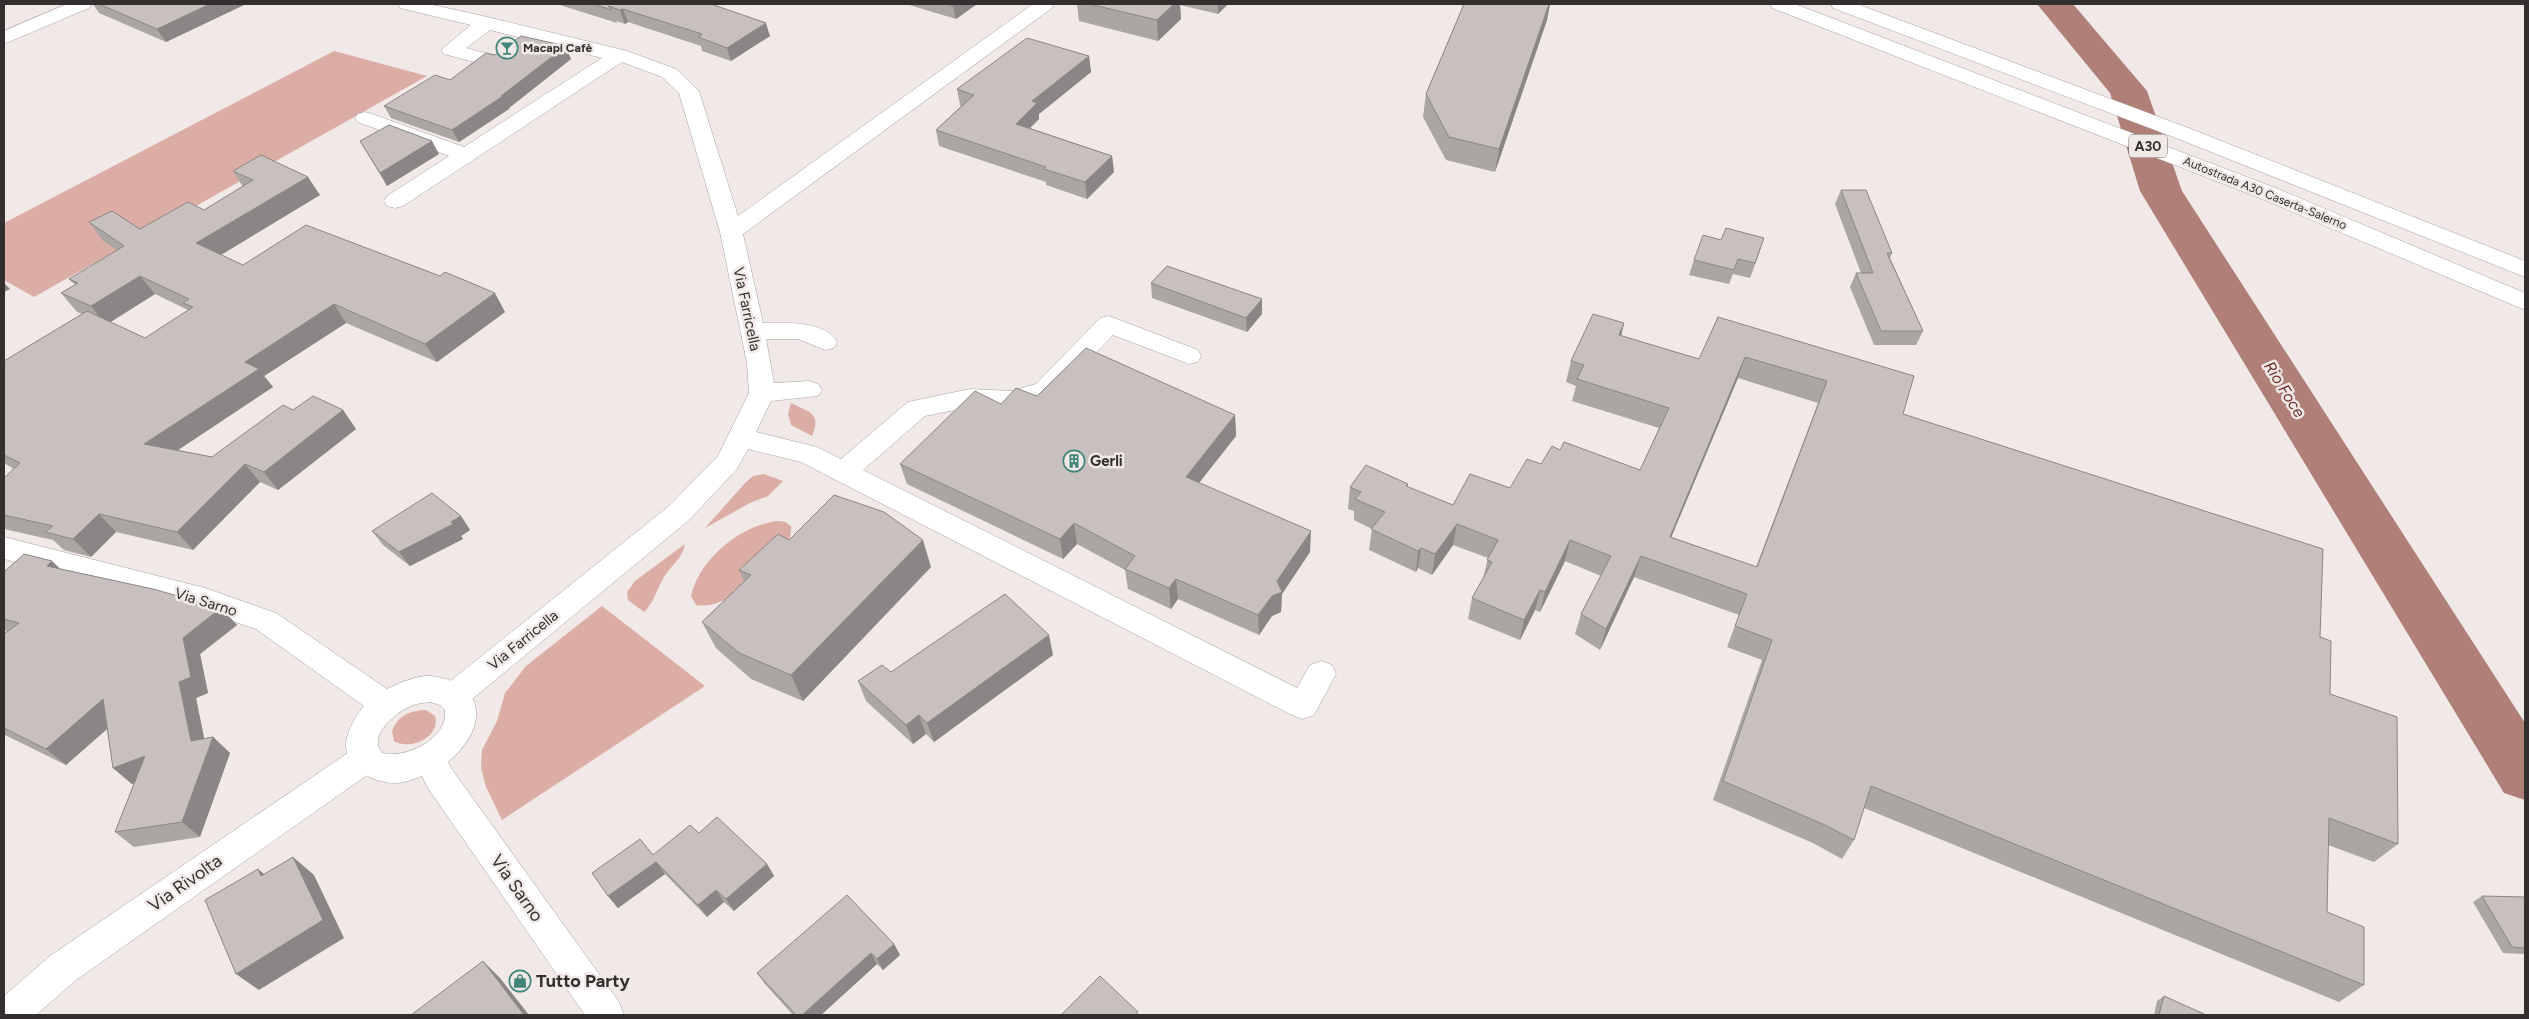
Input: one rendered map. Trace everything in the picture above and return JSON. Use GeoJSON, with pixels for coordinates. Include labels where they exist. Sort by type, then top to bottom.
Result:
{"type":"FeatureCollection","features":[{"type":"Feature","properties":{"kind":"main road"},"geometry":{"type":"LineString","coordinates":[[4,38],[82,4]]}},
{"type":"Feature","properties":{"kind":"main road","name":"Via Farricella"},"geometry":{"type":"LineString","coordinates":[[408,4],[620,55],[669,73],[689,91],[730,232],[759,363],[762,393],[728,462],[679,513],[454,696]]}},
{"type":"Feature","properties":{"kind":"main road"},"geometry":{"type":"LineString","coordinates":[[730,232],[1045,4]]}},
{"type":"Feature","properties":{"kind":"main road","name":"Autostrada A30 Caserta-Salerno"},"geometry":{"type":"LineString","coordinates":[[1779,4],[2270,194],[2521,301]]}},
{"type":"Feature","properties":{"kind":"main road","name":"Autostrada A30 Caserta-Salerno"},"geometry":{"type":"LineString","coordinates":[[1840,4],[1988,58],[2309,182],[2525,270]]}},
{"type":"Feature","properties":{"kind":"main road"},"geometry":{"type":"LineString","coordinates":[[485,59],[451,50],[488,23]]}},
{"type":"Feature","properties":{"kind":"main road"},"geometry":{"type":"LineString","coordinates":[[395,201],[620,55]]}},
{"type":"Feature","properties":{"kind":"main road"},"geometry":{"type":"LineString","coordinates":[[365,118],[466,155]]}},
{"type":"Feature","properties":{"kind":"main road"},"geometry":{"type":"LineString","coordinates":[[843,472],[917,408],[970,398],[1012,400],[1045,390],[1109,324],[1189,356]]}},
{"type":"Feature","properties":{"kind":"main road"},"geometry":{"type":"LineString","coordinates":[[752,331],[801,331],[824,342]]}},
{"type":"Feature","properties":{"kind":"main road"},"geometry":{"type":"LineString","coordinates":[[762,393],[809,390]]}},
{"type":"Feature","properties":{"kind":"main road"},"geometry":{"type":"LineString","coordinates":[[741,438],[808,454],[1303,706],[1321,674]]}},
{"type":"Feature","properties":{"kind":"main road","name":"Via Sarno"},"geometry":{"type":"LineString","coordinates":[[4,548],[205,600],[266,621],[386,705]]}},
{"type":"Feature","properties":{"kind":"main road"},"geometry":{"type":"LineString","coordinates":[[430,689],[443,691],[454,696],[460,704],[462,714],[460,726],[443,748],[430,758],[400,769],[386,769],[374,765],[366,758],[362,749],[366,726],[386,705],[400,696],[430,689]]}},
{"type":"Feature","properties":{"kind":"main road","name":"Via Rivolta"},"geometry":{"type":"LineString","coordinates":[[9,1015],[63,968],[366,758]]}},
{"type":"Feature","properties":{"kind":"main road","name":"Via Sarno"},"geometry":{"type":"LineString","coordinates":[[430,758],[440,778],[606,1015]]}},
{"type":"Feature","properties":{"kind":"shaded area"},"geometry":{"type":"Polygon","coordinates":[[[334,51],[427,76],[34,297],[4,280],[4,223],[334,51]]]}},
{"type":"Feature","properties":{"kind":"shaded area"},"geometry":{"type":"Polygon","coordinates":[[[791,403],[812,414],[815,428],[812,436],[791,425],[788,414],[791,403]]]}},
{"type":"Feature","properties":{"kind":"shaded area"},"geometry":{"type":"Polygon","coordinates":[[[764,474],[783,481],[768,496],[750,503],[705,528],[746,482],[753,476],[764,474]]]}},
{"type":"Feature","properties":{"kind":"shaded area"},"geometry":{"type":"Polygon","coordinates":[[[778,521],[785,522],[791,526],[789,539],[782,553],[771,567],[740,592],[709,605],[696,605],[691,596],[703,569],[712,557],[736,537],[750,529],[778,521]]]}},
{"type":"Feature","properties":{"kind":"shaded area"},"geometry":{"type":"Polygon","coordinates":[[[685,544],[680,557],[666,574],[651,604],[644,612],[628,600],[627,592],[635,581],[685,544]]]}},
{"type":"Feature","properties":{"kind":"shaded area"},"geometry":{"type":"Polygon","coordinates":[[[602,606],[705,686],[502,820],[486,787],[481,767],[482,750],[497,721],[505,693],[526,666],[602,606]]]}},
{"type":"Feature","properties":{"kind":"shaded area"},"geometry":{"type":"Polygon","coordinates":[[[426,710],[435,716],[436,724],[429,736],[416,743],[401,744],[394,741],[392,731],[397,721],[415,711],[426,710]]]}},
{"type":"Feature","properties":{"kind":"building"},"geometry":{"type":"Polygon","coordinates":[[[99,4],[210,4],[157,29],[99,4]]]}},
{"type":"Feature","properties":{"kind":"building"},"geometry":{"type":"Polygon","coordinates":[[[593,4],[711,4],[766,23],[727,48],[698,37],[702,34],[623,9],[620,10],[608,6],[612,10],[593,4]]]}},
{"type":"Feature","properties":{"kind":"building"},"geometry":{"type":"Polygon","coordinates":[[[1089,4],[1174,4],[1157,20],[1089,4]]]}},
{"type":"Feature","properties":{"kind":"building"},"geometry":{"type":"Polygon","coordinates":[[[1464,4],[1549,4],[1499,149],[1449,137],[1426,94],[1464,4]]]}},
{"type":"Feature","properties":{"kind":"building"},"geometry":{"type":"Polygon","coordinates":[[[521,36],[566,46],[501,96],[503,96],[452,130],[384,106],[435,75],[450,80],[486,53],[495,55],[521,36]]]}},
{"type":"Feature","properties":{"kind":"building"},"geometry":{"type":"Polygon","coordinates":[[[1027,38],[1089,56],[1032,101],[1037,103],[1016,124],[1112,156],[1085,182],[936,130],[974,95],[957,89],[1027,38]]]}},
{"type":"Feature","properties":{"kind":"building"},"geometry":{"type":"Polygon","coordinates":[[[389,125],[432,141],[380,173],[360,141],[389,125]]]}},
{"type":"Feature","properties":{"kind":"building"},"geometry":{"type":"Polygon","coordinates":[[[261,155],[308,177],[196,243],[243,265],[306,225],[440,276],[445,272],[495,293],[425,344],[334,304],[245,362],[259,369],[144,444],[212,457],[283,405],[293,410],[313,396],[343,410],[264,472],[245,464],[177,532],[99,514],[73,539],[45,532],[53,526],[4,515],[4,478],[20,463],[4,455],[4,361],[87,311],[145,338],[193,307],[183,303],[189,299],[140,276],[91,306],[61,293],[78,283],[69,279],[124,246],[89,222],[112,211],[140,229],[188,202],[204,210],[253,180],[233,171],[261,155]]]}},
{"type":"Feature","properties":{"kind":"building"},"geometry":{"type":"Polygon","coordinates":[[[1841,190],[1866,190],[1892,253],[1887,253],[1923,331],[1881,331],[1856,273],[1873,273],[1841,190]]]}},
{"type":"Feature","properties":{"kind":"building"},"geometry":{"type":"Polygon","coordinates":[[[1726,228],[1764,238],[1755,263],[1738,259],[1734,270],[1694,260],[1703,235],[1721,240],[1726,228]]]}},
{"type":"Feature","properties":{"kind":"building"},"geometry":{"type":"Polygon","coordinates":[[[1167,266],[1262,299],[1246,318],[1151,283],[1167,266]]]}},
{"type":"Feature","properties":{"kind":"building"},"geometry":{"type":"Polygon","coordinates":[[[1593,314],[1624,323],[1619,335],[1699,359],[1718,317],[1914,376],[1903,414],[2323,549],[2320,637],[2331,641],[2330,694],[2397,717],[2398,844],[2329,818],[2327,912],[2364,927],[2364,985],[1871,786],[1854,840],[1825,825],[1723,781],[1772,640],[1735,626],[1747,594],[1641,556],[1606,629],[1581,614],[1611,556],[1570,540],[1545,592],[1540,590],[1524,620],[1472,598],[1492,562],[1487,560],[1498,540],[1457,524],[1435,554],[1421,548],[1418,551],[1371,529],[1385,512],[1355,499],[1361,492],[1350,487],[1366,465],[1408,484],[1406,486],[1453,505],[1470,474],[1510,488],[1527,459],[1541,464],[1552,446],[1560,450],[1564,442],[1640,470],[1669,408],[1577,379],[1584,365],[1571,361],[1593,314]],[[1745,357],[1670,537],[1757,567],[1827,381],[1745,357]]]}},
{"type":"Feature","properties":{"kind":"building"},"geometry":{"type":"Polygon","coordinates":[[[1086,348],[1235,415],[1186,477],[1311,531],[1277,581],[1282,592],[1272,596],[1258,615],[1176,579],[1169,588],[1125,569],[1135,556],[1074,523],[1060,539],[900,464],[975,391],[1001,404],[1016,388],[1037,396],[1086,348]]]}},
{"type":"Feature","properties":{"kind":"building"},"geometry":{"type":"Polygon","coordinates":[[[432,493],[461,516],[451,522],[453,524],[399,552],[372,531],[432,493]]]}},
{"type":"Feature","properties":{"kind":"building"},"geometry":{"type":"Polygon","coordinates":[[[834,495],[884,512],[923,540],[791,675],[739,653],[702,622],[751,575],[739,570],[778,534],[789,540],[834,495]]]}},
{"type":"Feature","properties":{"kind":"building"},"geometry":{"type":"Polygon","coordinates":[[[24,554],[52,561],[47,566],[153,589],[221,608],[183,638],[191,677],[179,682],[191,741],[213,737],[182,822],[115,832],[145,756],[113,768],[103,699],[46,749],[4,728],[4,634],[19,623],[4,619],[4,572],[24,554]]]}},
{"type":"Feature","properties":{"kind":"building"},"geometry":{"type":"Polygon","coordinates":[[[1005,594],[1049,635],[927,723],[919,715],[906,725],[858,681],[882,665],[891,672],[1005,594]]]}},
{"type":"Feature","properties":{"kind":"building"},"geometry":{"type":"Polygon","coordinates":[[[717,817],[767,864],[726,899],[716,890],[698,905],[656,862],[608,896],[592,873],[640,839],[653,855],[690,825],[699,833],[717,817]]]}},
{"type":"Feature","properties":{"kind":"building"},"geometry":{"type":"Polygon","coordinates":[[[293,857],[323,920],[236,974],[205,900],[258,869],[261,876],[293,857]]]}},
{"type":"Feature","properties":{"kind":"building"},"geometry":{"type":"Polygon","coordinates":[[[847,895],[894,944],[877,959],[871,953],[802,1015],[796,1015],[757,973],[847,895]]]}},
{"type":"Feature","properties":{"kind":"building"},"geometry":{"type":"Polygon","coordinates":[[[2482,896],[2525,897],[2525,948],[2512,947],[2482,896]]]}},
{"type":"Feature","properties":{"kind":"building"},"geometry":{"type":"Polygon","coordinates":[[[483,961],[524,1015],[411,1015],[483,961]]]}},
{"type":"Feature","properties":{"kind":"building"},"geometry":{"type":"Polygon","coordinates":[[[1100,976],[1138,1012],[1136,1015],[1061,1015],[1100,976]]]}},
{"type":"Feature","properties":{"kind":"building"},"geometry":{"type":"Polygon","coordinates":[[[2164,996],[2204,1014],[2204,1015],[2159,1015],[2164,996]]]}},
{"type":"Feature","properties":{"kind":"waterway","name":"Rio Foce"},"geometry":{"type":"LineString","coordinates":[[2054,4],[2128,91],[2161,191],[2525,774]]}},
{"type":"Feature","properties":{"kind":"place","name":"Macapi Cafè"},"geometry":{"type":"Point","coordinates":[507,48]}},
{"type":"Feature","properties":{"kind":"place","name":"Gerli"},"geometry":{"type":"Point","coordinates":[1074,461]}},
{"type":"Feature","properties":{"kind":"place","name":"Tutto Party"},"geometry":{"type":"Point","coordinates":[520,981]}}]}
